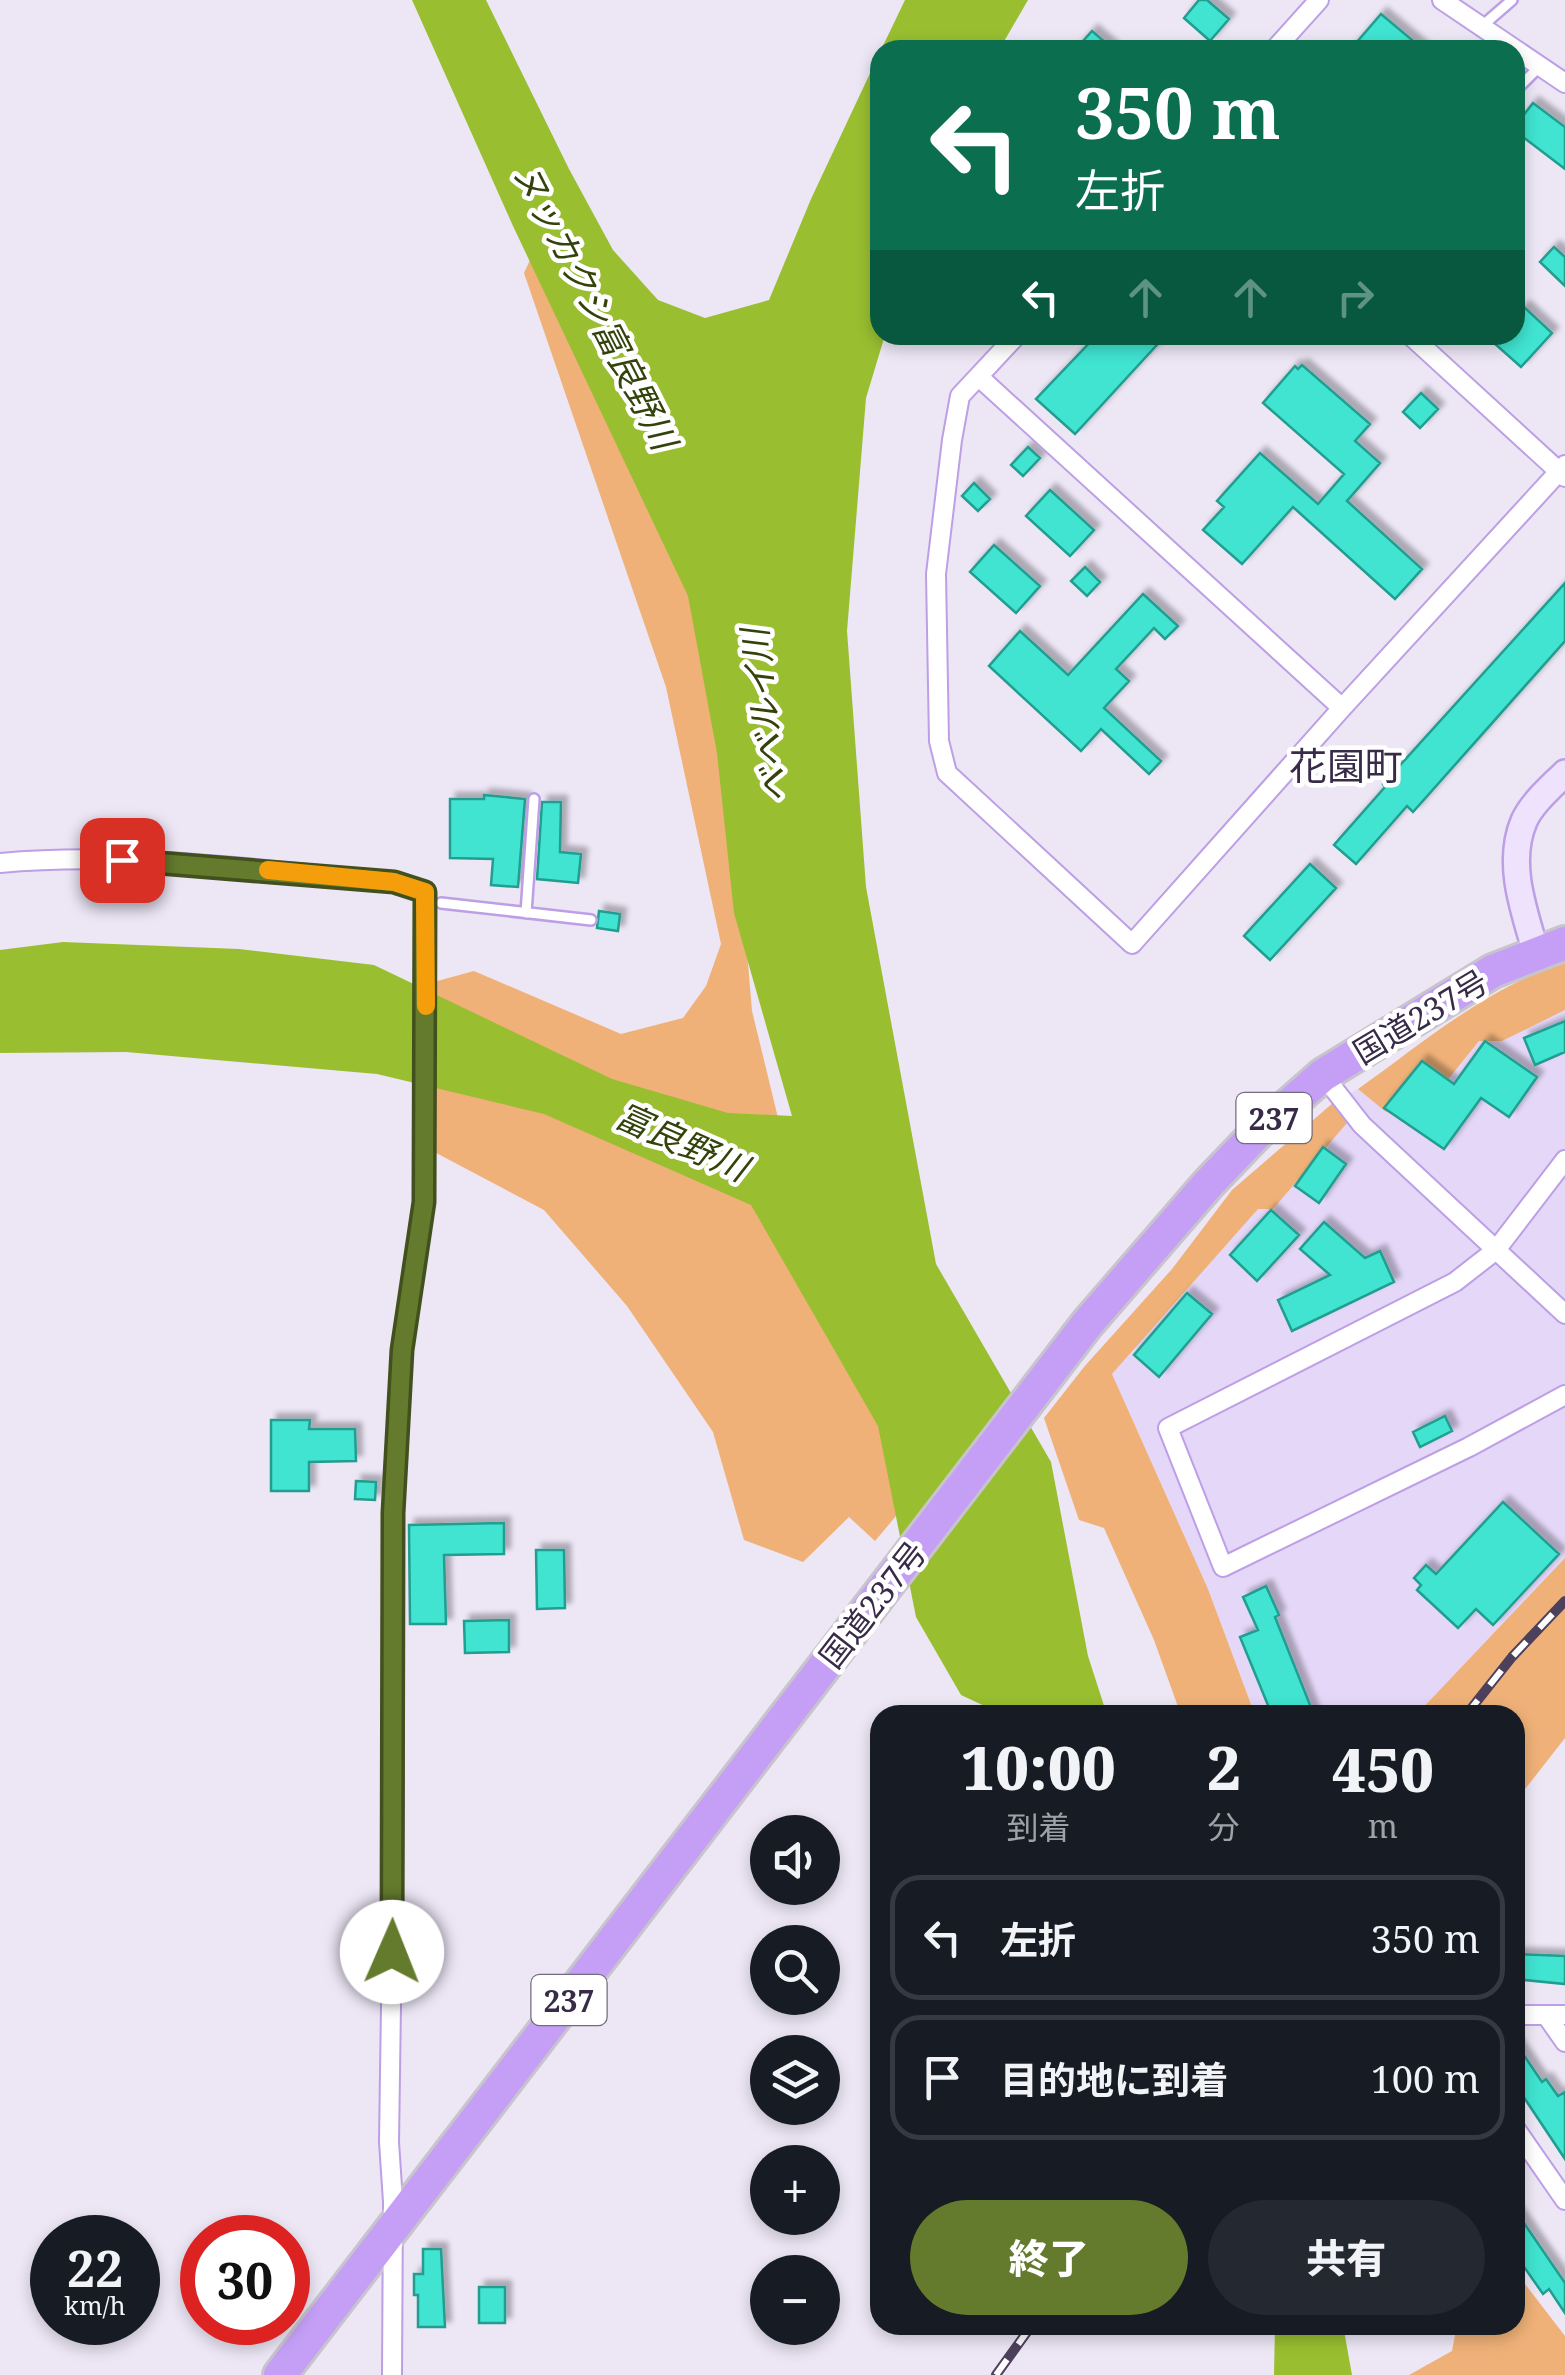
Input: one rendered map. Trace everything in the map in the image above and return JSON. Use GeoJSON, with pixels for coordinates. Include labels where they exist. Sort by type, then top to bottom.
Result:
{"type":"FeatureCollection","features":[{"type":"Feature","properties":{"kind":"highway","name":"国道237号"},"geometry":{"type":"LineString","coordinates":[[280,2375],[1087,1324],[1209,1183],[1257,1133],[1323,1076],[1493,970],[1551,948]]}},
{"type":"Feature","properties":{"kind":"street"},"geometry":{"type":"LineString","coordinates":[[1283,40],[1319,0]]}},
{"type":"Feature","properties":{"kind":"street"},"geometry":{"type":"LineString","coordinates":[[1442,0],[1502,40]]}},
{"type":"Feature","properties":{"kind":"street"},"geometry":{"type":"LineString","coordinates":[[1525,56],[1565,83]]}},
{"type":"Feature","properties":{"kind":"street"},"geometry":{"type":"LineString","coordinates":[[1009,345],[960,396],[936,574],[939,741],[948,773],[1132,944],[1342,708],[1563,471],[1421,345]]}},
{"type":"Feature","properties":{"kind":"street"},"geometry":{"type":"LineString","coordinates":[[979,377],[1342,708]]}},
{"type":"Feature","properties":{"kind":"street"},"geometry":{"type":"LineString","coordinates":[[1551,948],[1515,865],[1524,821],[1565,773]]}},
{"type":"Feature","properties":{"kind":"street"},"geometry":{"type":"LineString","coordinates":[[0,863],[90,858],[394,882],[425,892],[434,908],[425,1187],[402,1350],[393,1513],[389,2142],[392,2375]]}},
{"type":"Feature","properties":{"kind":"street"},"geometry":{"type":"LineString","coordinates":[[1323,1076],[1362,1125],[1565,1314]]}},
{"type":"Feature","properties":{"kind":"street"},"geometry":{"type":"LineString","coordinates":[[1565,1160],[1496,1250],[1456,1282],[1168,1428],[1223,1567],[1470,1447],[1565,1396]]}},
{"type":"Feature","properties":{"kind":"street"},"geometry":{"type":"LineString","coordinates":[[1525,2016],[1556,2015],[1565,2042]]}},
{"type":"Feature","properties":{"kind":"street"},"geometry":{"type":"LineString","coordinates":[[1525,2142],[1565,2200]]}},
{"type":"Feature","properties":{"kind":"lane"},"geometry":{"type":"LineString","coordinates":[[1482,26],[1512,0]]}},
{"type":"Feature","properties":{"kind":"lane"},"geometry":{"type":"LineString","coordinates":[[1525,81],[1540,66]]}},
{"type":"Feature","properties":{"kind":"lane"},"geometry":{"type":"LineString","coordinates":[[526,913],[534,799]]}},
{"type":"Feature","properties":{"kind":"lane"},"geometry":{"type":"LineString","coordinates":[[434,908],[591,920]]}},
{"type":"Feature","properties":{"kind":"shaded area"},"geometry":{"type":"Polygon","coordinates":[[[536,247],[691,529],[728,727],[752,1011],[779,1122],[898,1475],[896,1516],[875,1541],[849,1517],[803,1562],[744,1540],[713,1432],[627,1306],[544,1210],[423,1146],[408,989],[474,971],[621,1034],[683,1018],[706,986],[721,944],[666,687],[524,273],[536,247]]]}},
{"type":"Feature","properties":{"kind":"shaded area"},"geometry":{"type":"Polygon","coordinates":[[[1565,963],[1565,1010],[1502,1041],[1479,1041],[1446,1082],[1425,1071],[1386,1112],[1358,1089],[1482,1001],[1565,963]]]}},
{"type":"Feature","properties":{"kind":"shaded area"},"geometry":{"type":"Polygon","coordinates":[[[1565,1010],[1565,1558],[1425,1705],[1251,1705],[1208,1589],[1112,1374],[1258,1209],[1273,1209],[1334,1102],[1358,1089],[1387,1111],[1425,1071],[1446,1082],[1479,1041],[1502,1041],[1565,1010]]]}},
{"type":"Feature","properties":{"kind":"shaded area"},"geometry":{"type":"Polygon","coordinates":[[[1334,1102],[1353,1116],[1273,1209],[1258,1209],[1112,1374],[1208,1589],[1251,1705],[1177,1705],[1154,1640],[1104,1528],[1079,1520],[1044,1418],[1172,1269],[1232,1190],[1334,1102]]]}},
{"type":"Feature","properties":{"kind":"shaded area"},"geometry":{"type":"Polygon","coordinates":[[[1565,1558],[1565,1738],[1525,1789],[1525,1705],[1425,1705],[1565,1558]]]}},
{"type":"Feature","properties":{"kind":"shaded area"},"geometry":{"type":"Polygon","coordinates":[[[1525,2284],[1565,2336],[1565,2375],[1409,2375],[1452,2351],[1455,2335],[1525,2335],[1525,2284]]]}},
{"type":"Feature","properties":{"kind":"water"},"geometry":{"type":"Polygon","coordinates":[[[412,0],[486,0],[613,250],[658,300],[705,318],[769,300],[870,73],[870,345],[882,345],[866,398],[847,631],[866,887],[936,1264],[1051,1462],[1088,1656],[1104,1705],[982,1705],[961,1695],[916,1617],[878,1426],[751,1205],[544,1114],[377,1074],[126,1052],[0,1053],[0,950],[63,942],[239,949],[374,965],[612,1079],[728,1113],[792,1116],[734,913],[717,753],[688,596],[513,226],[412,0]]]}},
{"type":"Feature","properties":{"kind":"water"},"geometry":{"type":"Polygon","coordinates":[[[905,0],[1028,0],[1005,40],[886,40],[905,0]]]}},
{"type":"Feature","properties":{"kind":"water"},"geometry":{"type":"Polygon","coordinates":[[[1275,2335],[1345,2335],[1352,2375],[1274,2375],[1275,2335]]]}},
{"type":"Feature","properties":{"kind":"building"},"geometry":{"type":"Polygon","coordinates":[[[1199,0],[1207,0],[1229,19],[1209,40],[1184,18],[1199,0]]]}},
{"type":"Feature","properties":{"kind":"building"},"geometry":{"type":"Polygon","coordinates":[[[1381,14],[1412,40],[1359,40],[1381,14]]]}},
{"type":"Feature","properties":{"kind":"building"},"geometry":{"type":"Polygon","coordinates":[[[1092,31],[1102,40],[1084,40],[1092,31]]]}},
{"type":"Feature","properties":{"kind":"building"},"geometry":{"type":"Polygon","coordinates":[[[1533,103],[1565,127],[1565,169],[1525,139],[1525,113],[1533,103]]]}},
{"type":"Feature","properties":{"kind":"building"},"geometry":{"type":"Polygon","coordinates":[[[1554,247],[1565,257],[1565,286],[1540,262],[1554,247]]]}},
{"type":"Feature","properties":{"kind":"building"},"geometry":{"type":"Polygon","coordinates":[[[1525,308],[1552,333],[1521,367],[1496,345],[1525,345],[1525,308]]]}},
{"type":"Feature","properties":{"kind":"building"},"geometry":{"type":"Polygon","coordinates":[[[1087,345],[1157,345],[1075,434],[1036,399],[1087,345]]]}},
{"type":"Feature","properties":{"kind":"building"},"geometry":{"type":"Polygon","coordinates":[[[1302,365],[1370,424],[1355,441],[1380,463],[1347,501],[1422,569],[1395,599],[1293,507],[1242,564],[1203,530],[1224,507],[1217,501],[1260,453],[1318,504],[1344,474],[1263,403],[1295,366],[1298,369],[1302,365]]]}},
{"type":"Feature","properties":{"kind":"building"},"geometry":{"type":"Polygon","coordinates":[[[1421,393],[1438,409],[1420,428],[1403,412],[1421,393]]]}},
{"type":"Feature","properties":{"kind":"building"},"geometry":{"type":"Polygon","coordinates":[[[1028,447],[1040,458],[1023,476],[1011,465],[1028,447]]]}},
{"type":"Feature","properties":{"kind":"building"},"geometry":{"type":"Polygon","coordinates":[[[974,483],[990,499],[978,511],[962,496],[974,483]]]}},
{"type":"Feature","properties":{"kind":"building"},"geometry":{"type":"Polygon","coordinates":[[[1050,490],[1094,530],[1070,556],[1026,516],[1050,490]]]}},
{"type":"Feature","properties":{"kind":"building"},"geometry":{"type":"Polygon","coordinates":[[[994,545],[1040,586],[1016,613],[970,572],[994,545]]]}},
{"type":"Feature","properties":{"kind":"building"},"geometry":{"type":"Polygon","coordinates":[[[1085,567],[1100,582],[1087,596],[1071,581],[1085,567]]]}},
{"type":"Feature","properties":{"kind":"building"},"geometry":{"type":"Polygon","coordinates":[[[1565,583],[1565,641],[1413,812],[1407,806],[1356,864],[1334,845],[1385,787],[1383,784],[1565,583]]]}},
{"type":"Feature","properties":{"kind":"building"},"geometry":{"type":"Polygon","coordinates":[[[1143,594],[1178,626],[1165,639],[1154,628],[1116,669],[1129,681],[1104,708],[1161,761],[1149,774],[1101,729],[1081,751],[989,666],[1020,631],[1068,675],[1143,594]]]}},
{"type":"Feature","properties":{"kind":"building"},"geometry":{"type":"Polygon","coordinates":[[[484,795],[525,799],[518,887],[491,885],[493,859],[450,858],[450,799],[484,799],[484,795]]]}},
{"type":"Feature","properties":{"kind":"building"},"geometry":{"type":"Polygon","coordinates":[[[542,802],[561,802],[560,852],[581,854],[578,883],[537,879],[542,802]]]}},
{"type":"Feature","properties":{"kind":"building"},"geometry":{"type":"Polygon","coordinates":[[[1310,864],[1336,888],[1270,960],[1244,936],[1310,864]]]}},
{"type":"Feature","properties":{"kind":"building"},"geometry":{"type":"Polygon","coordinates":[[[599,911],[620,914],[618,931],[597,928],[599,911]]]}},
{"type":"Feature","properties":{"kind":"building"},"geometry":{"type":"Polygon","coordinates":[[[1565,1021],[1565,1052],[1535,1065],[1524,1038],[1565,1021]]]}},
{"type":"Feature","properties":{"kind":"building"},"geometry":{"type":"Polygon","coordinates":[[[1485,1041],[1537,1077],[1509,1117],[1481,1098],[1444,1149],[1384,1108],[1422,1061],[1454,1084],[1485,1041]]]}},
{"type":"Feature","properties":{"kind":"building"},"geometry":{"type":"Polygon","coordinates":[[[1323,1147],[1346,1164],[1319,1203],[1295,1186],[1323,1147]]]}},
{"type":"Feature","properties":{"kind":"building"},"geometry":{"type":"Polygon","coordinates":[[[1271,1210],[1299,1235],[1257,1281],[1230,1255],[1271,1210]]]}},
{"type":"Feature","properties":{"kind":"building"},"geometry":{"type":"Polygon","coordinates":[[[1324,1222],[1365,1258],[1380,1251],[1394,1282],[1292,1331],[1278,1300],[1330,1275],[1300,1249],[1324,1222]]]}},
{"type":"Feature","properties":{"kind":"building"},"geometry":{"type":"Polygon","coordinates":[[[1187,1293],[1212,1314],[1159,1377],[1134,1355],[1187,1293]]]}},
{"type":"Feature","properties":{"kind":"building"},"geometry":{"type":"Polygon","coordinates":[[[1445,1416],[1452,1431],[1420,1447],[1413,1432],[1445,1416]]]}},
{"type":"Feature","properties":{"kind":"building"},"geometry":{"type":"Polygon","coordinates":[[[271,1420],[310,1420],[309,1429],[355,1429],[356,1461],[309,1462],[309,1491],[271,1491],[271,1420]]]}},
{"type":"Feature","properties":{"kind":"building"},"geometry":{"type":"Polygon","coordinates":[[[356,1481],[376,1482],[375,1500],[355,1499],[356,1481]]]}},
{"type":"Feature","properties":{"kind":"building"},"geometry":{"type":"Polygon","coordinates":[[[1503,1502],[1559,1554],[1493,1625],[1476,1609],[1458,1628],[1417,1590],[1421,1585],[1414,1578],[1426,1565],[1436,1574],[1503,1502]]]}},
{"type":"Feature","properties":{"kind":"building"},"geometry":{"type":"Polygon","coordinates":[[[504,1523],[504,1554],[444,1555],[446,1624],[410,1624],[409,1525],[504,1523]]]}},
{"type":"Feature","properties":{"kind":"building"},"geometry":{"type":"Polygon","coordinates":[[[536,1550],[564,1550],[565,1608],[537,1609],[536,1550]]]}},
{"type":"Feature","properties":{"kind":"building"},"geometry":{"type":"Polygon","coordinates":[[[1266,1586],[1310,1705],[1268,1705],[1240,1637],[1258,1630],[1243,1597],[1266,1586]]]}},
{"type":"Feature","properties":{"kind":"building"},"geometry":{"type":"Polygon","coordinates":[[[509,1620],[509,1652],[465,1653],[464,1621],[509,1620]]]}},
{"type":"Feature","properties":{"kind":"building"},"geometry":{"type":"Polygon","coordinates":[[[1525,1954],[1565,1956],[1565,1984],[1525,1980],[1525,1954]]]}},
{"type":"Feature","properties":{"kind":"building"},"geometry":{"type":"Polygon","coordinates":[[[1525,2057],[1542,2082],[1546,2079],[1558,2096],[1565,2092],[1565,2159],[1525,2099],[1525,2057]]]}},
{"type":"Feature","properties":{"kind":"building"},"geometry":{"type":"Polygon","coordinates":[[[1525,2225],[1565,2283],[1565,2313],[1549,2289],[1543,2294],[1525,2268],[1525,2225]]]}},
{"type":"Feature","properties":{"kind":"building"},"geometry":{"type":"Polygon","coordinates":[[[423,2249],[441,2249],[445,2327],[418,2327],[414,2274],[423,2274],[423,2249]]]}},
{"type":"Feature","properties":{"kind":"building"},"geometry":{"type":"Polygon","coordinates":[[[479,2287],[505,2287],[505,2323],[479,2323],[479,2287]]]}},
{"type":"Feature","properties":{"kind":"railway"},"geometry":{"type":"LineString","coordinates":[[1474,1705],[1565,1601]]}},
{"type":"Feature","properties":{"kind":"railway"},"geometry":{"type":"LineString","coordinates":[[996,2375],[1025,2335]]}},
{"type":"Feature","properties":{"kind":"slow traffic"},"geometry":{"type":"LineString","coordinates":[[268,870],[394,882],[425,892],[426,1006]]}},
{"type":"Feature","properties":{"kind":"district","name":"花園町"},"geometry":{"type":"Point","coordinates":[1346,765]}},
{"type":"Feature","properties":{"kind":"route"},"geometry":{"type":"LineString","coordinates":[[122,860],[186,862],[394,882],[425,892],[424,1202],[402,1350],[393,1513],[392,1952]]}},
{"type":"Feature","properties":{"kind":"water label","name":"ヌッカクシ富良野川"},"geometry":{"type":"Point","coordinates":[596,306]}},
{"type":"Feature","properties":{"kind":"water label","name":"ベベルイ川"},"geometry":{"type":"Point","coordinates":[764,716]}},
{"type":"Feature","properties":{"kind":"water label","name":"富良野川"},"geometry":{"type":"Point","coordinates":[682,1141]}}]}
